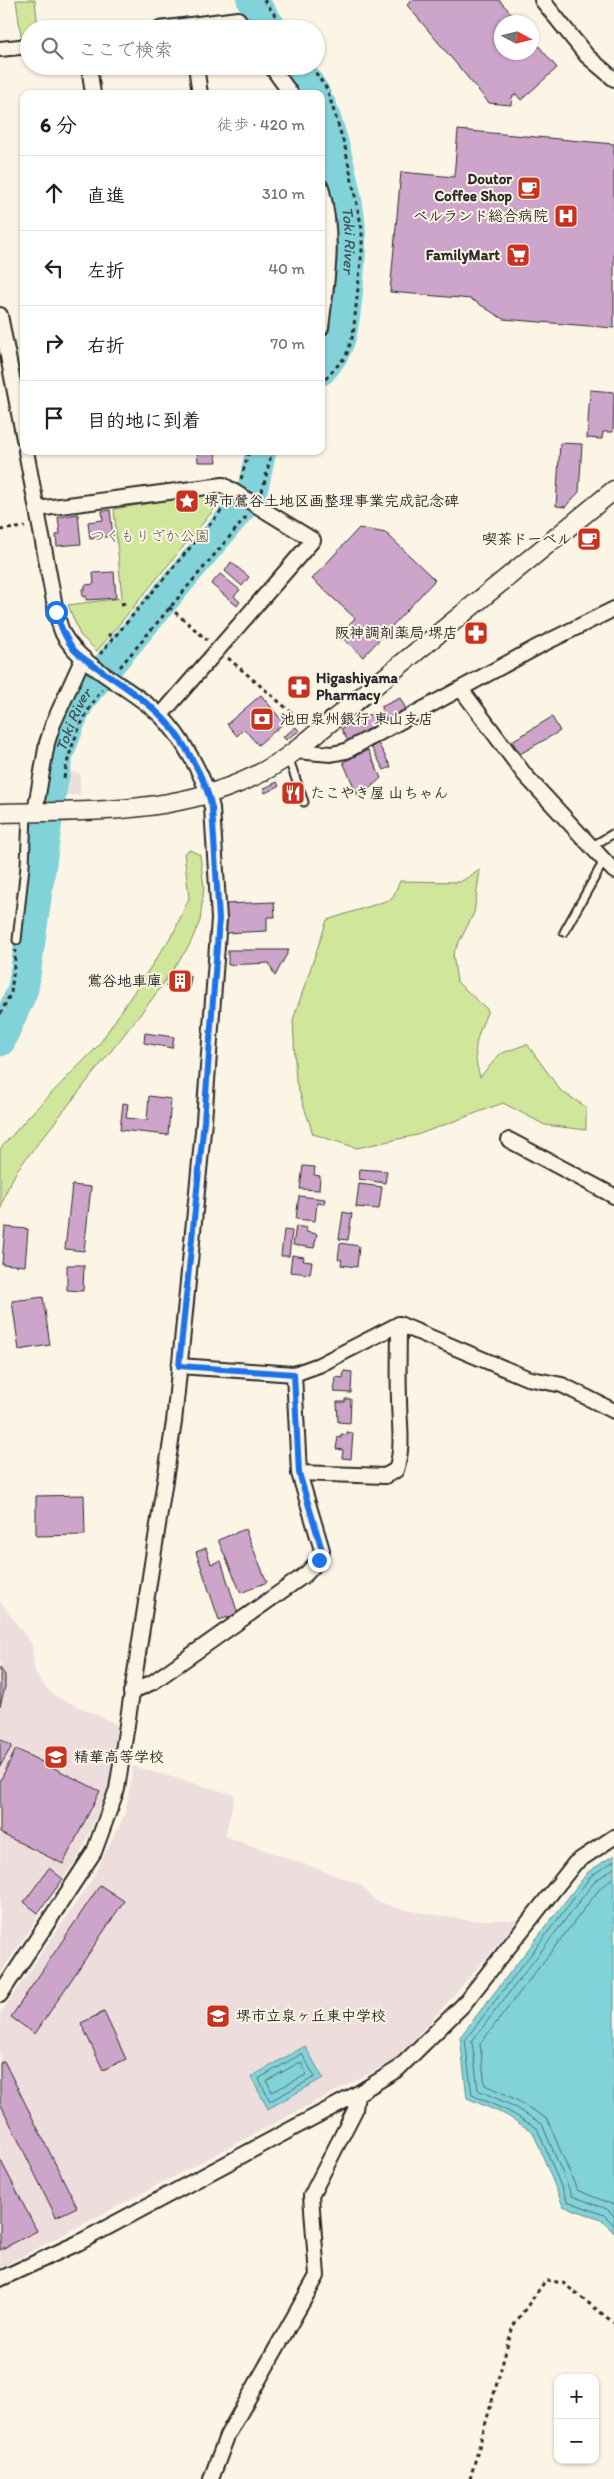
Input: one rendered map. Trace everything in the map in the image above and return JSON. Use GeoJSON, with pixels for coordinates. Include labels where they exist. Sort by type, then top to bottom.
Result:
{"type":"FeatureCollection","features":[{"type":"Feature","properties":{"kind":"street"},"geometry":{"type":"LineString","coordinates":[[542,0],[587,56],[614,79]]}},
{"type":"Feature","properties":{"kind":"street"},"geometry":{"type":"LineString","coordinates":[[0,50],[20,47]]}},
{"type":"Feature","properties":{"kind":"street"},"geometry":{"type":"LineString","coordinates":[[91,75],[93,90]]}},
{"type":"Feature","properties":{"kind":"street"},"geometry":{"type":"LineString","coordinates":[[197,75],[199,90]]}},
{"type":"Feature","properties":{"kind":"street"},"geometry":{"type":"LineString","coordinates":[[278,75],[288,90]]}},
{"type":"Feature","properties":{"kind":"street"},"geometry":{"type":"LineString","coordinates":[[325,206],[329,224],[330,244],[325,291]]}},
{"type":"Feature","properties":{"kind":"street"},"geometry":{"type":"LineString","coordinates":[[0,315],[19,392]]}},
{"type":"Feature","properties":{"kind":"street"},"geometry":{"type":"LineString","coordinates":[[0,1995],[94,1852],[117,1789],[174,1422],[204,1121],[219,919],[212,808],[209,793],[199,772],[170,726],[160,715],[115,671],[97,661],[83,658],[62,632],[56,612],[27,455]]}},
{"type":"Feature","properties":{"kind":"street"},"geometry":{"type":"LineString","coordinates":[[37,509],[223,484],[313,540],[160,715]]}},
{"type":"Feature","properties":{"kind":"street"},"geometry":{"type":"LineString","coordinates":[[0,813],[145,808],[226,789],[249,779],[292,754],[614,490]]}},
{"type":"Feature","properties":{"kind":"street"},"geometry":{"type":"LineString","coordinates":[[292,754],[331,754],[346,751],[539,646],[614,609]]}},
{"type":"Feature","properties":{"kind":"street"},"geometry":{"type":"LineString","coordinates":[[34,813],[47,743],[53,724],[83,658]]}},
{"type":"Feature","properties":{"kind":"street"},"geometry":{"type":"LineString","coordinates":[[461,689],[525,775],[609,866]]}},
{"type":"Feature","properties":{"kind":"street"},"geometry":{"type":"LineString","coordinates":[[509,1140],[614,1196]]}},
{"type":"Feature","properties":{"kind":"street"},"geometry":{"type":"LineString","coordinates":[[179,1366],[294,1374],[319,1365],[399,1324]]}},
{"type":"Feature","properties":{"kind":"street"},"geometry":{"type":"LineString","coordinates":[[399,1324],[527,1378],[562,1385],[614,1412]]}},
{"type":"Feature","properties":{"kind":"street"},"geometry":{"type":"LineString","coordinates":[[299,1473],[385,1476],[396,1470],[400,1458],[401,1431],[399,1324]]}},
{"type":"Feature","properties":{"kind":"street"},"geometry":{"type":"LineString","coordinates":[[131,1692],[152,1682],[298,1579],[319,1560],[322,1550],[299,1473],[294,1374]]}},
{"type":"Feature","properties":{"kind":"street"},"geometry":{"type":"LineString","coordinates":[[0,2279],[78,2243],[357,2094],[398,2069],[463,2005],[575,1863],[614,1837]]}},
{"type":"Feature","properties":{"kind":"street"},"geometry":{"type":"LineString","coordinates":[[212,2479],[227,2436],[317,2276],[311,2196],[355,2110],[357,2094]]}},
{"type":"Feature","properties":{"kind":"lane"},"geometry":{"type":"LineString","coordinates":[[292,754],[304,802]]}},
{"type":"Feature","properties":{"kind":"lane"},"geometry":{"type":"LineString","coordinates":[[17,940],[25,866],[34,813]]}},
{"type":"Feature","properties":{"kind":"lane"},"geometry":{"type":"LineString","coordinates":[[591,848],[614,833]]}},
{"type":"Feature","properties":{"kind":"lane"},"geometry":{"type":"LineString","coordinates":[[564,932],[609,866]]}},
{"type":"Feature","properties":{"kind":"path"},"geometry":{"type":"LineString","coordinates":[[264,0],[278,20]]}},
{"type":"Feature","properties":{"kind":"path"},"geometry":{"type":"LineString","coordinates":[[317,75],[327,89],[344,146],[362,229],[362,250],[353,335],[346,356],[325,380]]}},
{"type":"Feature","properties":{"kind":"path"},"geometry":{"type":"LineString","coordinates":[[97,661],[114,638],[237,492],[248,455]]}},
{"type":"Feature","properties":{"kind":"path"},"geometry":{"type":"LineString","coordinates":[[115,671],[255,503],[265,485],[271,455]]}},
{"type":"Feature","properties":{"kind":"path"},"geometry":{"type":"LineString","coordinates":[[0,530],[40,524]]}},
{"type":"Feature","properties":{"kind":"path"},"geometry":{"type":"LineString","coordinates":[[121,604],[126,603]]}},
{"type":"Feature","properties":{"kind":"path"},"geometry":{"type":"LineString","coordinates":[[169,607],[213,644]]}},
{"type":"Feature","properties":{"kind":"path"},"geometry":{"type":"LineString","coordinates":[[108,634],[114,638]]}},
{"type":"Feature","properties":{"kind":"path"},"geometry":{"type":"LineString","coordinates":[[224,654],[298,718],[302,726]]}},
{"type":"Feature","properties":{"kind":"path"},"geometry":{"type":"LineString","coordinates":[[64,778],[78,732],[94,700]]}},
{"type":"Feature","properties":{"kind":"path"},"geometry":{"type":"LineString","coordinates":[[0,1014],[11,992],[17,940]]}},
{"type":"Feature","properties":{"kind":"path"},"geometry":{"type":"LineString","coordinates":[[470,2479],[513,2326],[546,2280],[563,2283],[614,2323]]}},
{"type":"Feature","properties":{"kind":"shaded area"},"geometry":{"type":"Polygon","coordinates":[[[66,772],[80,773],[80,795],[63,795],[66,772]]]}},
{"type":"Feature","properties":{"kind":"shaded area","name":"精華高等学校"},"geometry":{"type":"Polygon","coordinates":[[[0,1601],[32,1645],[35,1673],[47,1689],[57,1697],[117,1724],[108,1790],[80,1854],[0,1974],[0,1601]]]}},
{"type":"Feature","properties":{"kind":"shaded area","name":"堺市立泉ヶ丘東中学校"},"geometry":{"type":"Polygon","coordinates":[[[133,1766],[235,1795],[225,1836],[360,1884],[374,1900],[400,1909],[467,1920],[519,1920],[435,2017],[393,2061],[0,2268],[0,2014],[92,1879],[125,1814],[133,1766]]]}},
{"type":"Feature","properties":{"kind":"green space"},"geometry":{"type":"Polygon","coordinates":[[[16,0],[35,0],[37,20],[20,20],[20,29],[16,0]]]}},
{"type":"Feature","properties":{"kind":"green space","name":"つくもりざか公園"},"geometry":{"type":"Polygon","coordinates":[[[219,492],[226,495],[97,651],[80,635],[68,605],[122,598],[114,509],[219,492]]]}},
{"type":"Feature","properties":{"kind":"green space"},"geometry":{"type":"Polygon","coordinates":[[[190,850],[200,855],[204,887],[200,921],[189,946],[153,998],[17,1170],[5,1194],[0,1212],[0,1149],[30,1115],[98,1046],[174,932],[189,898],[184,853],[190,850]]]}},
{"type":"Feature","properties":{"kind":"green space"},"geometry":{"type":"Polygon","coordinates":[[[480,870],[474,913],[453,954],[457,982],[488,1010],[481,1028],[476,1050],[480,1077],[500,1054],[527,1044],[561,1091],[586,1107],[586,1130],[545,1125],[503,1103],[417,1135],[357,1148],[313,1134],[296,1082],[293,1020],[327,920],[392,899],[400,881],[460,882],[480,870]]]}},
{"type":"Feature","properties":{"kind":"water"},"geometry":{"type":"Polygon","coordinates":[[[614,1855],[614,2233],[601,2219],[563,2206],[533,2132],[506,2115],[467,2098],[460,2037],[588,1872],[614,1855]]]}},
{"type":"Feature","properties":{"kind":"water"},"geometry":{"type":"Polygon","coordinates":[[[305,2046],[323,2078],[268,2109],[251,2077],[305,2046]]]}},
{"type":"Feature","properties":{"kind":"building"},"geometry":{"type":"Polygon","coordinates":[[[412,0],[499,0],[513,15],[494,15],[494,60],[539,60],[539,46],[557,68],[521,100],[516,94],[512,97],[511,105],[489,103],[407,5],[412,0]]]}},
{"type":"Feature","properties":{"kind":"building"},"geometry":{"type":"Polygon","coordinates":[[[458,130],[614,144],[614,328],[503,319],[471,299],[390,292],[401,172],[454,177],[458,130]]]}},
{"type":"Feature","properties":{"kind":"building"},"geometry":{"type":"Polygon","coordinates":[[[590,390],[614,392],[613,432],[603,432],[602,439],[587,438],[590,390]]]}},
{"type":"Feature","properties":{"kind":"building"},"geometry":{"type":"Polygon","coordinates":[[[560,443],[582,444],[579,492],[565,507],[556,506],[560,443]]]}},
{"type":"Feature","properties":{"kind":"building"},"geometry":{"type":"Polygon","coordinates":[[[197,455],[216,455],[217,462],[198,462],[197,455]]]}},
{"type":"Feature","properties":{"kind":"building"},"geometry":{"type":"Polygon","coordinates":[[[110,510],[113,536],[90,539],[88,522],[103,520],[102,511],[110,510]]]}},
{"type":"Feature","properties":{"kind":"building"},"geometry":{"type":"Polygon","coordinates":[[[78,514],[81,544],[57,546],[56,535],[60,534],[58,517],[78,514]]]}},
{"type":"Feature","properties":{"kind":"building"},"geometry":{"type":"Polygon","coordinates":[[[359,528],[386,533],[435,580],[363,657],[339,635],[355,618],[312,579],[359,528]]]}},
{"type":"Feature","properties":{"kind":"building"},"geometry":{"type":"Polygon","coordinates":[[[231,562],[249,577],[242,586],[225,571],[231,562]]]}},
{"type":"Feature","properties":{"kind":"building"},"geometry":{"type":"Polygon","coordinates":[[[114,572],[116,598],[86,600],[86,596],[83,597],[82,589],[85,589],[85,585],[94,584],[93,573],[114,572]]]}},
{"type":"Feature","properties":{"kind":"building"},"geometry":{"type":"Polygon","coordinates":[[[220,574],[240,590],[234,596],[240,602],[237,606],[211,584],[220,574]]]}},
{"type":"Feature","properties":{"kind":"building"},"geometry":{"type":"Polygon","coordinates":[[[261,695],[284,723],[258,745],[244,729],[237,736],[227,724],[261,695]]]}},
{"type":"Feature","properties":{"kind":"building"},"geometry":{"type":"Polygon","coordinates":[[[400,698],[406,709],[386,719],[381,707],[400,698]]]}},
{"type":"Feature","properties":{"kind":"building"},"geometry":{"type":"Polygon","coordinates":[[[373,713],[379,725],[348,741],[341,729],[373,713]]]}},
{"type":"Feature","properties":{"kind":"building"},"geometry":{"type":"Polygon","coordinates":[[[552,717],[560,731],[520,754],[512,741],[552,717]]]}},
{"type":"Feature","properties":{"kind":"building"},"geometry":{"type":"Polygon","coordinates":[[[296,727],[299,731],[286,740],[283,737],[296,727]]]}},
{"type":"Feature","properties":{"kind":"building"},"geometry":{"type":"Polygon","coordinates":[[[378,743],[391,767],[384,770],[371,747],[378,743]]]}},
{"type":"Feature","properties":{"kind":"building"},"geometry":{"type":"Polygon","coordinates":[[[368,750],[381,778],[359,798],[343,762],[368,750]]]}},
{"type":"Feature","properties":{"kind":"building"},"geometry":{"type":"Polygon","coordinates":[[[277,782],[279,786],[265,793],[263,789],[277,782]]]}},
{"type":"Feature","properties":{"kind":"building"},"geometry":{"type":"Polygon","coordinates":[[[274,902],[275,917],[267,917],[267,931],[225,933],[224,904],[274,902]]]}},
{"type":"Feature","properties":{"kind":"building"},"geometry":{"type":"Polygon","coordinates":[[[228,950],[289,950],[275,976],[269,963],[228,965],[228,950]]]}},
{"type":"Feature","properties":{"kind":"building","name":"鴬谷地車庫"},"geometry":{"type":"Polygon","coordinates":[[[175,975],[191,977],[189,989],[165,986],[175,975]]]}},
{"type":"Feature","properties":{"kind":"building"},"geometry":{"type":"Polygon","coordinates":[[[145,1033],[174,1037],[172,1048],[144,1043],[145,1033]]]}},
{"type":"Feature","properties":{"kind":"building"},"geometry":{"type":"Polygon","coordinates":[[[149,1096],[171,1099],[168,1135],[120,1130],[123,1103],[128,1104],[126,1118],[147,1120],[149,1096]]]}},
{"type":"Feature","properties":{"kind":"building"},"geometry":{"type":"Polygon","coordinates":[[[303,1166],[315,1167],[314,1175],[320,1176],[319,1190],[300,1189],[303,1166]]]}},
{"type":"Feature","properties":{"kind":"building"},"geometry":{"type":"Polygon","coordinates":[[[360,1169],[387,1171],[385,1183],[359,1179],[360,1169]]]}},
{"type":"Feature","properties":{"kind":"building"},"geometry":{"type":"Polygon","coordinates":[[[359,1184],[382,1187],[379,1209],[356,1207],[359,1184]]]}},
{"type":"Feature","properties":{"kind":"building"},"geometry":{"type":"Polygon","coordinates":[[[72,1185],[91,1187],[84,1251],[65,1249],[72,1185]]]}},
{"type":"Feature","properties":{"kind":"building"},"geometry":{"type":"Polygon","coordinates":[[[299,1196],[325,1199],[324,1204],[317,1203],[315,1221],[296,1219],[299,1196]]]}},
{"type":"Feature","properties":{"kind":"building"},"geometry":{"type":"Polygon","coordinates":[[[343,1212],[352,1214],[348,1240],[339,1239],[343,1212]]]}},
{"type":"Feature","properties":{"kind":"building"},"geometry":{"type":"Polygon","coordinates":[[[296,1226],[307,1228],[306,1232],[317,1234],[314,1248],[293,1245],[296,1226]]]}},
{"type":"Feature","properties":{"kind":"building"},"geometry":{"type":"Polygon","coordinates":[[[5,1227],[28,1229],[25,1266],[2,1264],[5,1227]]]}},
{"type":"Feature","properties":{"kind":"building"},"geometry":{"type":"Polygon","coordinates":[[[284,1230],[292,1231],[289,1256],[281,1256],[284,1230]]]}},
{"type":"Feature","properties":{"kind":"building"},"geometry":{"type":"Polygon","coordinates":[[[340,1243],[359,1246],[357,1267],[341,1265],[342,1260],[338,1259],[340,1243]]]}},
{"type":"Feature","properties":{"kind":"building"},"geometry":{"type":"Polygon","coordinates":[[[292,1255],[304,1257],[303,1261],[312,1262],[310,1274],[290,1272],[292,1255]]]}},
{"type":"Feature","properties":{"kind":"building"},"geometry":{"type":"Polygon","coordinates":[[[67,1265],[84,1265],[83,1291],[67,1290],[67,1265]]]}},
{"type":"Feature","properties":{"kind":"building"},"geometry":{"type":"Polygon","coordinates":[[[43,1297],[50,1345],[19,1350],[12,1301],[43,1297]]]}},
{"type":"Feature","properties":{"kind":"building"},"geometry":{"type":"Polygon","coordinates":[[[344,1371],[352,1372],[351,1393],[334,1392],[336,1377],[343,1378],[344,1371]]]}},
{"type":"Feature","properties":{"kind":"building"},"geometry":{"type":"Polygon","coordinates":[[[345,1399],[351,1399],[350,1423],[338,1422],[337,1402],[345,1402],[345,1399]]]}},
{"type":"Feature","properties":{"kind":"building"},"geometry":{"type":"Polygon","coordinates":[[[347,1432],[353,1433],[351,1459],[342,1458],[343,1450],[336,1449],[338,1437],[341,1438],[341,1434],[347,1435],[347,1432]]]}},
{"type":"Feature","properties":{"kind":"building"},"geometry":{"type":"Polygon","coordinates":[[[84,1495],[85,1535],[36,1536],[36,1496],[84,1495]]]}},
{"type":"Feature","properties":{"kind":"building"},"geometry":{"type":"Polygon","coordinates":[[[245,1529],[267,1582],[241,1593],[218,1540],[245,1529]]]}},
{"type":"Feature","properties":{"kind":"building"},"geometry":{"type":"Polygon","coordinates":[[[206,1548],[211,1564],[221,1561],[238,1614],[219,1620],[196,1552],[206,1548]]]}},
{"type":"Feature","properties":{"kind":"building"},"geometry":{"type":"Polygon","coordinates":[[[0,1668],[5,1675],[5,1687],[0,1706],[0,1668]]]}},
{"type":"Feature","properties":{"kind":"building"},"geometry":{"type":"Polygon","coordinates":[[[0,1739],[12,1746],[0,1766],[0,1739]]]}},
{"type":"Feature","properties":{"kind":"building"},"geometry":{"type":"Polygon","coordinates":[[[16,1749],[100,1791],[63,1864],[0,1833],[0,1781],[16,1749]]]}},
{"type":"Feature","properties":{"kind":"building"},"geometry":{"type":"Polygon","coordinates":[[[49,1868],[63,1879],[38,1913],[24,1902],[49,1868]]]}},
{"type":"Feature","properties":{"kind":"building"},"geometry":{"type":"Polygon","coordinates":[[[100,1885],[124,1901],[35,2034],[11,2017],[100,1885]]]}},
{"type":"Feature","properties":{"kind":"building"},"geometry":{"type":"Polygon","coordinates":[[[104,2012],[126,2059],[103,2070],[81,2023],[104,2012]]]}},
{"type":"Feature","properties":{"kind":"building"},"geometry":{"type":"Polygon","coordinates":[[[4,2061],[77,2207],[56,2217],[0,2103],[0,2063],[4,2061]]]}},
{"type":"Feature","properties":{"kind":"building"},"geometry":{"type":"Polygon","coordinates":[[[0,2159],[37,2231],[0,2250],[0,2159]]]}},
{"type":"Feature","properties":{"kind":"waterway","name":"Toki River"},"geometry":{"type":"LineString","coordinates":[[252,0],[266,20]]}},
{"type":"Feature","properties":{"kind":"waterway","name":"Toki River"},"geometry":{"type":"LineString","coordinates":[[303,75],[312,90]]}},
{"type":"Feature","properties":{"kind":"waterway","name":"Toki River"},"geometry":{"type":"LineString","coordinates":[[325,118],[343,181],[351,243],[343,327],[338,345],[325,365]]}},
{"type":"Feature","properties":{"kind":"waterway","name":"Toki River"},"geometry":{"type":"LineString","coordinates":[[0,1041],[23,989],[52,786],[58,754],[72,717],[81,698],[241,507],[253,487],[260,455]]}},
{"type":"Feature","properties":{"kind":"place","name":"Doutor Coffee Shop"},"geometry":{"type":"Point","coordinates":[529,188]}},
{"type":"Feature","properties":{"kind":"place","name":"ベルランド総合病院"},"geometry":{"type":"Point","coordinates":[566,216]}},
{"type":"Feature","properties":{"kind":"place","name":"FamilyMart"},"geometry":{"type":"Point","coordinates":[518,255]}},
{"type":"Feature","properties":{"kind":"place","name":"堺市鶯谷土地区画整理事業完成記念碑"},"geometry":{"type":"Point","coordinates":[187,501]}},
{"type":"Feature","properties":{"kind":"place","name":"喫茶ドーベル"},"geometry":{"type":"Point","coordinates":[589,539]}},
{"type":"Feature","properties":{"kind":"place","name":"阪神調剤薬局 堺店"},"geometry":{"type":"Point","coordinates":[476,633]}},
{"type":"Feature","properties":{"kind":"place","name":"Higashiyama Pharmacy"},"geometry":{"type":"Point","coordinates":[299,687]}},
{"type":"Feature","properties":{"kind":"place","name":"池田泉州銀行 東山支店"},"geometry":{"type":"Point","coordinates":[262,719]}},
{"type":"Feature","properties":{"kind":"place","name":"たこやき屋 山ちゃん"},"geometry":{"type":"Point","coordinates":[293,793]}},
{"type":"Feature","properties":{"kind":"place","name":"鴬谷地車庫"},"geometry":{"type":"Point","coordinates":[180,981]}},
{"type":"Feature","properties":{"kind":"place","name":"精華高等学校"},"geometry":{"type":"Point","coordinates":[56,1757]}},
{"type":"Feature","properties":{"kind":"place","name":"堺市立泉ヶ丘東中学校"},"geometry":{"type":"Point","coordinates":[218,2016]}},
{"type":"Feature","properties":{"kind":"route"},"geometry":{"type":"LineString","coordinates":[[56,612],[62,632],[74,649],[83,658],[145,702],[170,726],[202,776],[209,793],[212,808],[219,919],[204,1121],[179,1366],[294,1374],[299,1473],[322,1550],[319,1560]]}}]}
